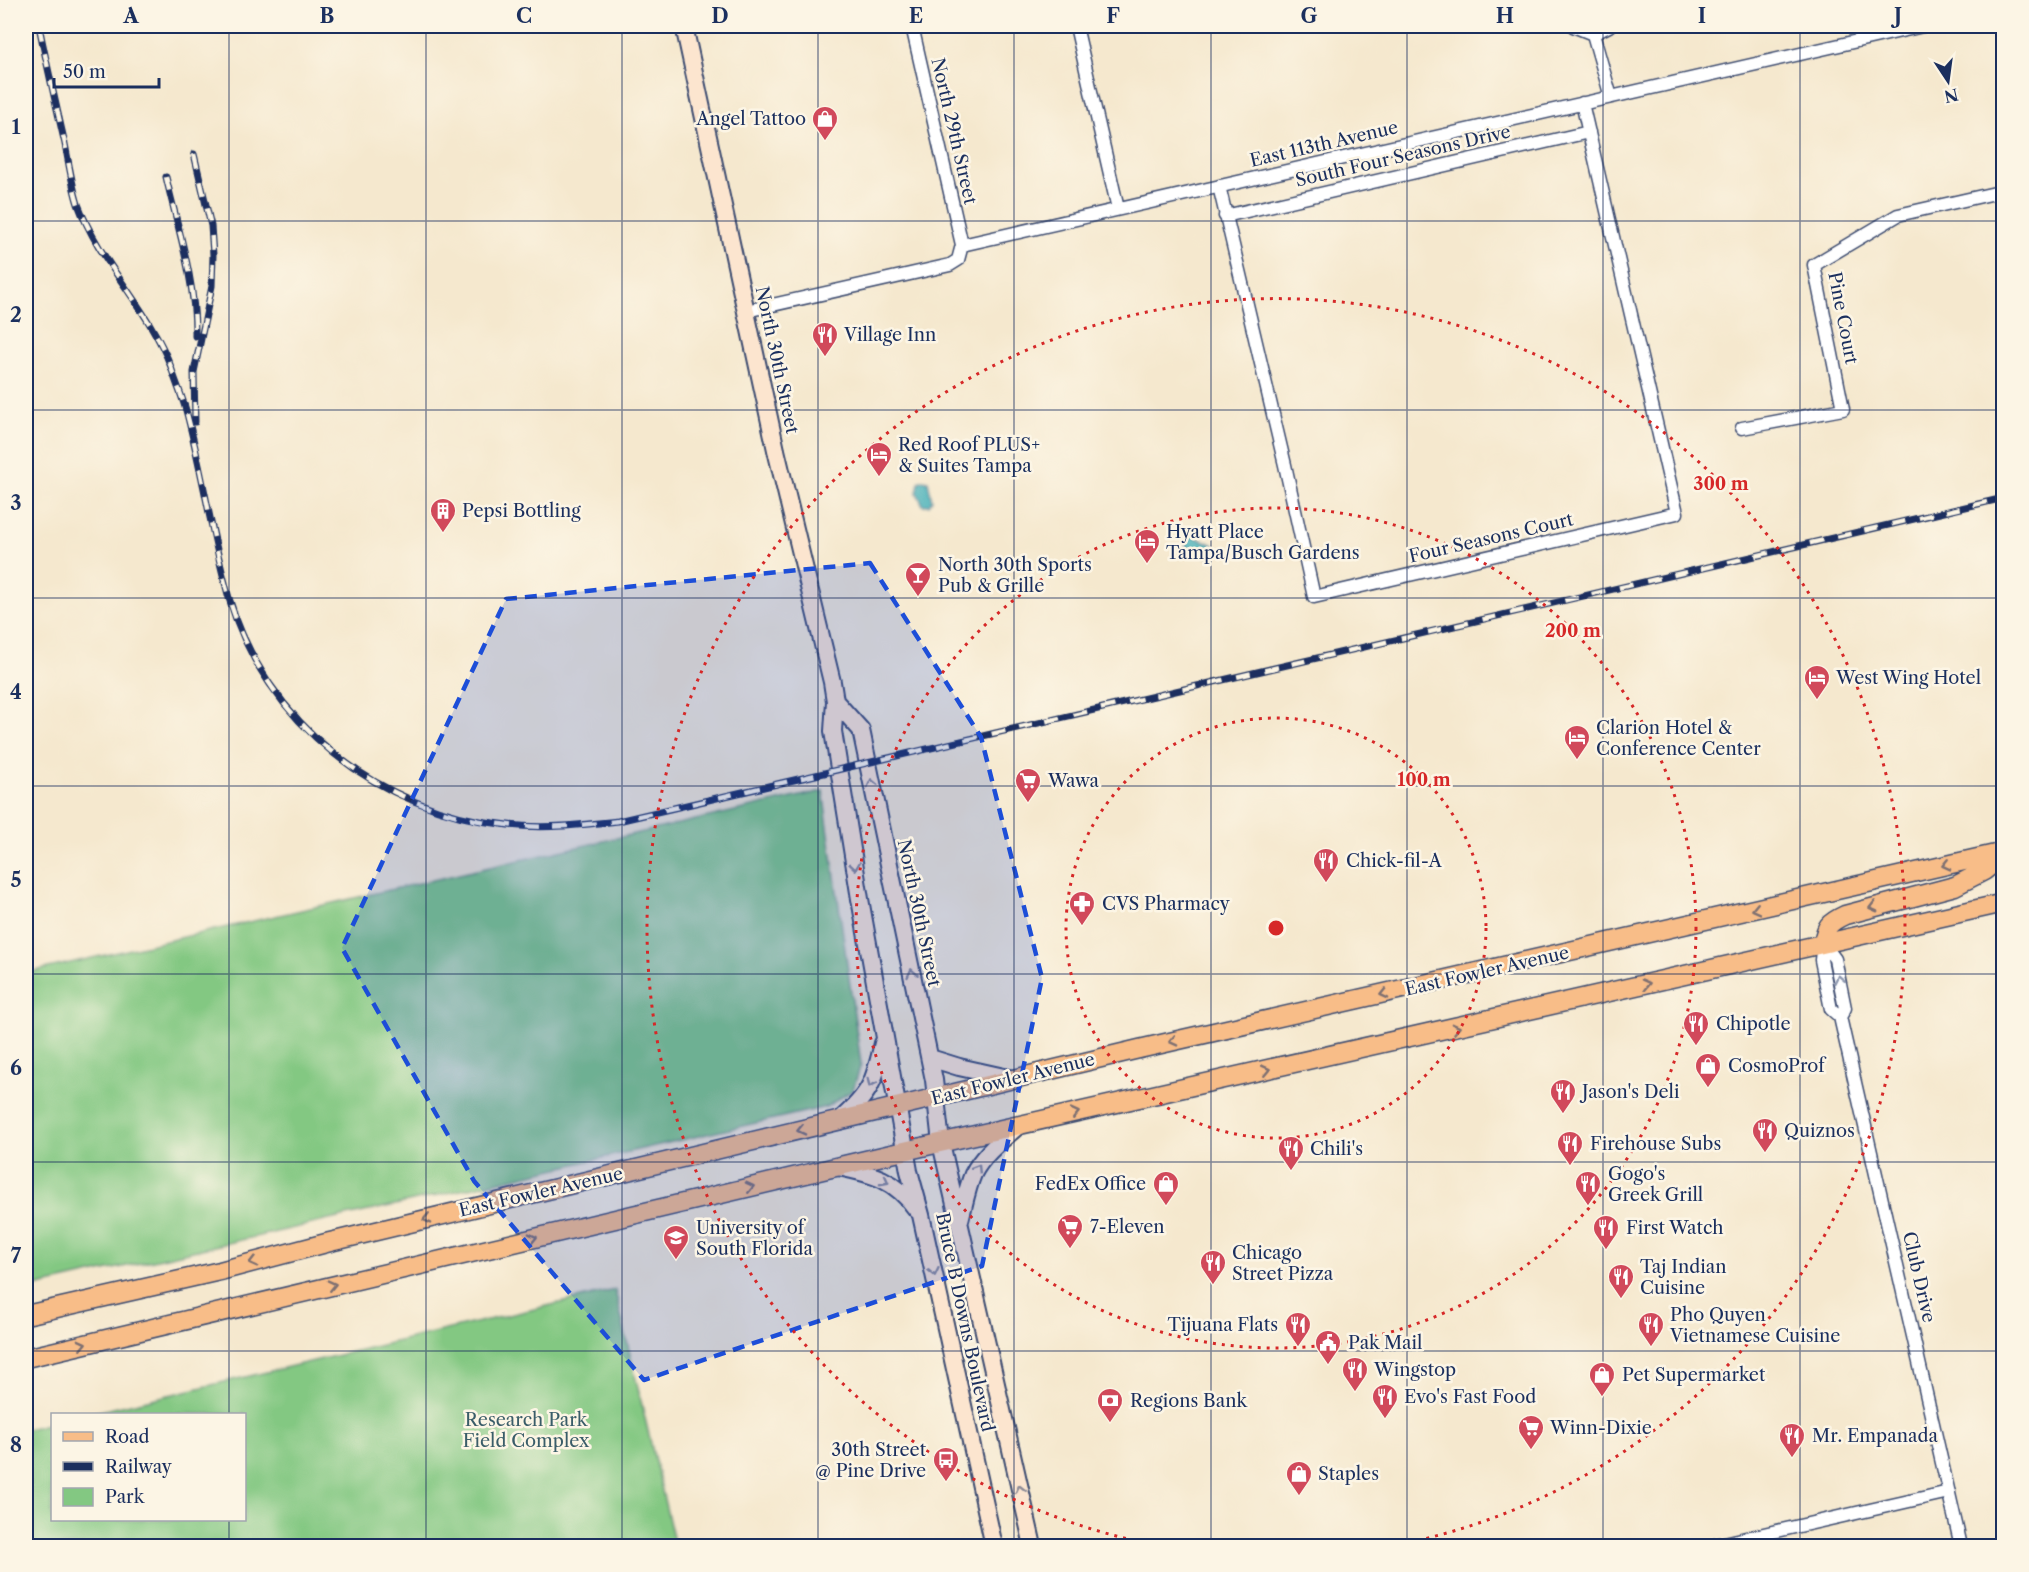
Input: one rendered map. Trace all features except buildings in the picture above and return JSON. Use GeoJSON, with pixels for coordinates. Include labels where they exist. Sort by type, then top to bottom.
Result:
{"type":"FeatureCollection","features":[{"type":"Feature","properties":{"kind":"main road","name":"North 30th Street"},"geometry":{"type":"LineString","coordinates":[[684,26],[776,450],[836,701],[833,731],[861,909],[898,1107]]}},
{"type":"Feature","properties":{"kind":"main road","name":"North 30th Street"},"geometry":{"type":"LineString","coordinates":[[836,701],[861,730],[930,1058],[937,1097],[941,1143]]}},
{"type":"Feature","properties":{"kind":"main road"},"geometry":{"type":"LineString","coordinates":[[1823,944],[1826,928],[1835,920],[1860,910],[1955,886],[1984,871],[2004,854]]}},
{"type":"Feature","properties":{"kind":"main road","name":"East Fowler Avenue"},"geometry":{"type":"LineString","coordinates":[[26,1315],[1014,1079],[2004,854]]}},
{"type":"Feature","properties":{"kind":"main road"},"geometry":{"type":"LineString","coordinates":[[26,1358],[906,1151],[2004,903]]}},
{"type":"Feature","properties":{"kind":"main road"},"geometry":{"type":"LineString","coordinates":[[840,1120],[857,1105],[874,1079],[884,1036]]}},
{"type":"Feature","properties":{"kind":"main road"},"geometry":{"type":"LineString","coordinates":[[930,1058],[1014,1079]]}},
{"type":"Feature","properties":{"kind":"main road","name":"Bruce B Downs Boulevard"},"geometry":{"type":"LineString","coordinates":[[898,1107],[994,1546]]}},
{"type":"Feature","properties":{"kind":"main road"},"geometry":{"type":"LineString","coordinates":[[959,1224],[972,1177],[992,1149],[1018,1126]]}},
{"type":"Feature","properties":{"kind":"main road","name":"Bruce B Downs Boulevard"},"geometry":{"type":"LineString","coordinates":[[941,1143],[1033,1546]]}},
{"type":"Feature","properties":{"kind":"main road"},"geometry":{"type":"LineString","coordinates":[[837,1167],[870,1173],[890,1182],[907,1195],[921,1215]]}},
{"type":"Feature","properties":{"kind":"street","name":"North 29th Street"},"geometry":{"type":"LineString","coordinates":[[912,26],[962,245]]}},
{"type":"Feature","properties":{"kind":"street"},"geometry":{"type":"LineString","coordinates":[[1076,26],[1118,209]]}},
{"type":"Feature","properties":{"kind":"street"},"geometry":{"type":"LineString","coordinates":[[1573,26],[1593,34],[1609,26]]}},
{"type":"Feature","properties":{"kind":"street","name":"East 113th Avenue"},"geometry":{"type":"LineString","coordinates":[[962,245],[1923,26]]}},
{"type":"Feature","properties":{"kind":"street"},"geometry":{"type":"LineString","coordinates":[[1593,34],[1611,97]]}},
{"type":"Feature","properties":{"kind":"street","name":"Four Seasons Court"},"geometry":{"type":"LineString","coordinates":[[1219,186],[1314,597],[1677,513],[1582,103]]}},
{"type":"Feature","properties":{"kind":"street","name":"South Four Seasons Drive"},"geometry":{"type":"LineString","coordinates":[[1225,216],[1589,132]]}},
{"type":"Feature","properties":{"kind":"street","name":"Pine Court"},"geometry":{"type":"LineString","coordinates":[[1742,428],[1843,409],[1814,265],[1898,215],[2004,191]]}},
{"type":"Feature","properties":{"kind":"street"},"geometry":{"type":"LineString","coordinates":[[746,311],[950,265],[958,260],[962,245]]}},
{"type":"Feature","properties":{"kind":"street","name":"Club Drive"},"geometry":{"type":"LineString","coordinates":[[1823,944],[1835,959],[1845,1008],[1840,1017],[1961,1546]]}},
{"type":"Feature","properties":{"kind":"street"},"geometry":{"type":"LineString","coordinates":[[1711,1546],[1949,1492]]}},
{"type":"Feature","properties":{"kind":"highlighted area"},"geometry":{"type":"Polygon","coordinates":[[[870,563],[981,737],[1042,978],[982,1266],[644,1380],[474,1181],[342,948],[506,599],[870,563]]]}},
{"type":"Feature","properties":{"kind":"green space"},"geometry":{"type":"Polygon","coordinates":[[[823,791],[861,1064],[853,1090],[826,1107],[26,1289],[26,973],[823,791]]]}},
{"type":"Feature","properties":{"kind":"green space","name":"Research Park Field Complex"},"geometry":{"type":"Polygon","coordinates":[[[615,1290],[675,1546],[26,1546],[26,1429],[51,1423],[51,1521],[246,1521],[246,1413],[92,1413],[615,1290]]]}},
{"type":"Feature","properties":{"kind":"water"},"geometry":{"type":"Polygon","coordinates":[[[928,481],[932,500],[929,505],[923,505],[917,493],[919,482],[928,481]]]}},
{"type":"Feature","properties":{"kind":"water"},"geometry":{"type":"Polygon","coordinates":[[[1190,535],[1214,545],[1208,557],[1185,546],[1190,535]]]}},
{"type":"Feature","properties":{"kind":"railway"},"geometry":{"type":"LineString","coordinates":[[39,26],[78,204],[87,226],[150,325],[171,367],[184,402],[229,598],[246,643],[270,684],[300,721],[334,754],[373,780],[415,802],[460,817],[536,827],[618,821],[2004,498]]}},
{"type":"Feature","properties":{"kind":"railway"},"geometry":{"type":"LineString","coordinates":[[194,154],[211,226],[213,255],[212,286],[194,372],[195,422]]}},
{"type":"Feature","properties":{"kind":"railway"},"geometry":{"type":"LineString","coordinates":[[166,177],[193,296],[195,336]]}},
{"type":"Feature","properties":{"kind":"place","name":"Angel Tattoo"},"geometry":{"type":"Point","coordinates":[825,142]}},
{"type":"Feature","properties":{"kind":"place","name":"Village Inn"},"geometry":{"type":"Point","coordinates":[825,358]}},
{"type":"Feature","properties":{"kind":"place","name":"Red Roof PLUS+ & Suites Tampa"},"geometry":{"type":"Point","coordinates":[879,478]}},
{"type":"Feature","properties":{"kind":"place","name":"Pepsi Bottling"},"geometry":{"type":"Point","coordinates":[443,534]}},
{"type":"Feature","properties":{"kind":"place","name":"Hyatt Place Tampa/Busch Gardens"},"geometry":{"type":"Point","coordinates":[1147,565]}},
{"type":"Feature","properties":{"kind":"place","name":"North 30th Sports Pub & Grille"},"geometry":{"type":"Point","coordinates":[918,598]}},
{"type":"Feature","properties":{"kind":"place","name":"West Wing Hotel"},"geometry":{"type":"Point","coordinates":[1817,701]}},
{"type":"Feature","properties":{"kind":"place","name":"Clarion Hotel & Conference Center"},"geometry":{"type":"Point","coordinates":[1577,761]}},
{"type":"Feature","properties":{"kind":"place","name":"Wawa"},"geometry":{"type":"Point","coordinates":[1028,804]}},
{"type":"Feature","properties":{"kind":"place","name":"Chick-fil-A"},"geometry":{"type":"Point","coordinates":[1326,884]}},
{"type":"Feature","properties":{"kind":"place","name":"CVS Pharmacy"},"geometry":{"type":"Point","coordinates":[1082,927]}},
{"type":"Feature","properties":{"kind":"place","name":"Chipotle"},"geometry":{"type":"Point","coordinates":[1696,1047]}},
{"type":"Feature","properties":{"kind":"place","name":"CosmoProf"},"geometry":{"type":"Point","coordinates":[1708,1089]}},
{"type":"Feature","properties":{"kind":"place","name":"Jason's Deli"},"geometry":{"type":"Point","coordinates":[1563,1115]}},
{"type":"Feature","properties":{"kind":"place","name":"Quiznos"},"geometry":{"type":"Point","coordinates":[1765,1154]}},
{"type":"Feature","properties":{"kind":"place","name":"Firehouse Subs"},"geometry":{"type":"Point","coordinates":[1570,1167]}},
{"type":"Feature","properties":{"kind":"place","name":"Chili's"},"geometry":{"type":"Point","coordinates":[1291,1172]}},
{"type":"Feature","properties":{"kind":"place","name":"FedEx Office"},"geometry":{"type":"Point","coordinates":[1166,1207]}},
{"type":"Feature","properties":{"kind":"place","name":"Gogo's Greek Grill"},"geometry":{"type":"Point","coordinates":[1588,1207]}},
{"type":"Feature","properties":{"kind":"place","name":"7-Eleven"},"geometry":{"type":"Point","coordinates":[1070,1250]}},
{"type":"Feature","properties":{"kind":"place","name":"First Watch"},"geometry":{"type":"Point","coordinates":[1606,1251]}},
{"type":"Feature","properties":{"kind":"place","name":"University of South Florida"},"geometry":{"type":"Point","coordinates":[676,1261]}},
{"type":"Feature","properties":{"kind":"place","name":"Chicago Street Pizza"},"geometry":{"type":"Point","coordinates":[1213,1286]}},
{"type":"Feature","properties":{"kind":"place","name":"Taj Indian Cuisine"},"geometry":{"type":"Point","coordinates":[1621,1300]}},
{"type":"Feature","properties":{"kind":"place","name":"Tijuana Flats"},"geometry":{"type":"Point","coordinates":[1298,1348]}},
{"type":"Feature","properties":{"kind":"place","name":"Pho Quyen Vietnamese Cuisine"},"geometry":{"type":"Point","coordinates":[1651,1348]}},
{"type":"Feature","properties":{"kind":"place","name":"Pak Mail"},"geometry":{"type":"Point","coordinates":[1328,1366]}},
{"type":"Feature","properties":{"kind":"place","name":"Wingstop"},"geometry":{"type":"Point","coordinates":[1355,1393]}},
{"type":"Feature","properties":{"kind":"place","name":"Pet Supermarket"},"geometry":{"type":"Point","coordinates":[1602,1398]}},
{"type":"Feature","properties":{"kind":"place","name":"Evo's Fast Food"},"geometry":{"type":"Point","coordinates":[1385,1420]}},
{"type":"Feature","properties":{"kind":"place","name":"Regions Bank"},"geometry":{"type":"Point","coordinates":[1110,1424]}},
{"type":"Feature","properties":{"kind":"place","name":"Winn-Dixie"},"geometry":{"type":"Point","coordinates":[1531,1451]}},
{"type":"Feature","properties":{"kind":"place","name":"Mr. Empanada"},"geometry":{"type":"Point","coordinates":[1792,1459]}},
{"type":"Feature","properties":{"kind":"place","name":"30th Street @ Pine Drive"},"geometry":{"type":"Point","coordinates":[946,1483]}},
{"type":"Feature","properties":{"kind":"place","name":"Staples"},"geometry":{"type":"Point","coordinates":[1299,1497]}}]}
